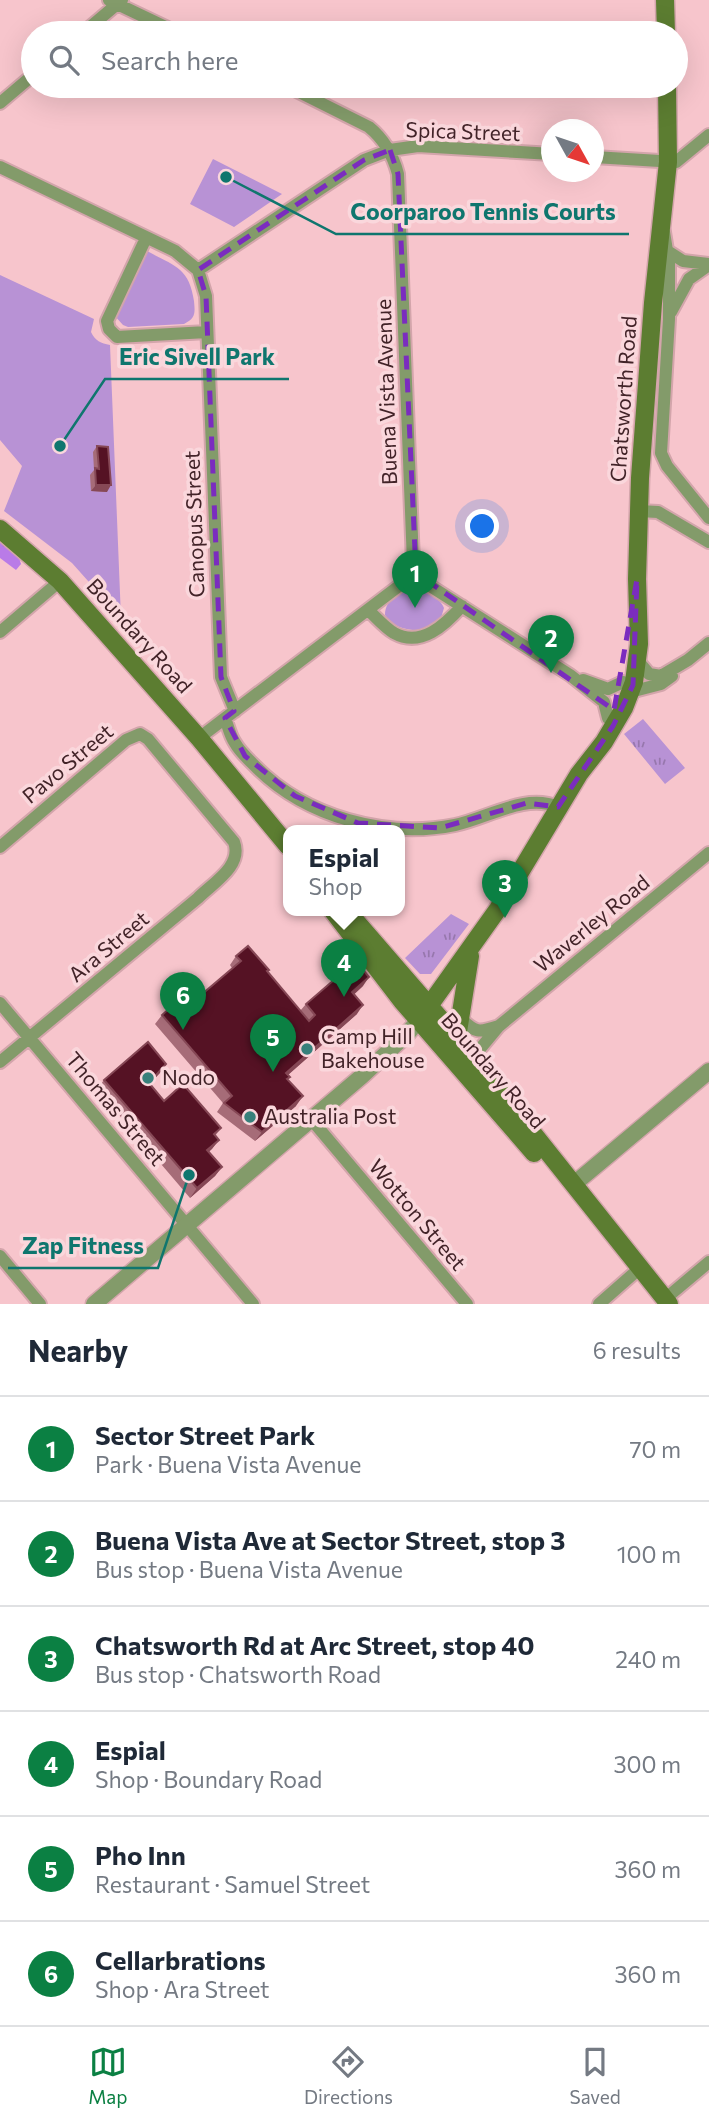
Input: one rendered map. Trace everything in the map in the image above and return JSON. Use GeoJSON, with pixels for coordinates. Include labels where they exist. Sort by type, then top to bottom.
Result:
{"type":"FeatureCollection","features":[{"type":"Feature","properties":{"kind":"main road"},"geometry":{"type":"LineString","coordinates":[[665,0],[666,21]]}},
{"type":"Feature","properties":{"kind":"main road","name":"Chatsworth Road"},"geometry":{"type":"LineString","coordinates":[[424,1013],[498,909],[558,807],[604,742],[638,661],[639,511],[652,317],[668,162],[667,98]]}},
{"type":"Feature","properties":{"kind":"main road","name":"Boundary Road"},"geometry":{"type":"LineString","coordinates":[[0,529],[60,581],[199,738],[283,840]]}},
{"type":"Feature","properties":{"kind":"main road","name":"Chatsworth Road"},"geometry":{"type":"LineString","coordinates":[[579,774],[587,754],[626,687],[628,633],[637,579]]}},
{"type":"Feature","properties":{"kind":"main road","name":"Boundary Road"},"geometry":{"type":"LineString","coordinates":[[337,916],[377,971],[457,1038],[667,1302]]}},
{"type":"Feature","properties":{"kind":"main road","name":"Boundary Road"},"geometry":{"type":"LineString","coordinates":[[352,916],[424,1013],[569,1193],[628,1253]]}},
{"type":"Feature","properties":{"kind":"main road","name":"Chatsworth Road"},"geometry":{"type":"LineString","coordinates":[[457,1038],[471,948]]}},
{"type":"Feature","properties":{"kind":"street"},"geometry":{"type":"LineString","coordinates":[[95,21],[116,1],[155,21]]}},
{"type":"Feature","properties":{"kind":"street"},"geometry":{"type":"LineString","coordinates":[[0,103],[21,85]]}},
{"type":"Feature","properties":{"kind":"street"},"geometry":{"type":"LineString","coordinates":[[311,98],[369,127],[390,150]]}},
{"type":"Feature","properties":{"kind":"street"},"geometry":{"type":"LineString","coordinates":[[604,158],[676,162],[709,135]]}},
{"type":"Feature","properties":{"kind":"street","name":"Spica Street"},"geometry":{"type":"LineString","coordinates":[[198,270],[364,160],[390,150],[418,146],[541,153]]}},
{"type":"Feature","properties":{"kind":"street","name":"Buena Vista Avenue"},"geometry":{"type":"LineString","coordinates":[[390,150],[398,174],[413,563],[416,573]]}},
{"type":"Feature","properties":{"kind":"street"},"geometry":{"type":"LineString","coordinates":[[0,167],[175,251],[198,270]]}},
{"type":"Feature","properties":{"kind":"street","name":"Chatsworth Road"},"geometry":{"type":"LineString","coordinates":[[661,222],[668,253],[669,319],[662,455],[667,466],[709,518]]}},
{"type":"Feature","properties":{"kind":"street"},"geometry":{"type":"LineString","coordinates":[[146,237],[107,321],[109,329],[117,337],[207,332]]}},
{"type":"Feature","properties":{"kind":"street"},"geometry":{"type":"LineString","coordinates":[[668,253],[683,261],[709,265]]}},
{"type":"Feature","properties":{"kind":"street"},"geometry":{"type":"LineString","coordinates":[[669,319],[689,279],[709,265]]}},
{"type":"Feature","properties":{"kind":"street","name":"Canopus Street"},"geometry":{"type":"LineString","coordinates":[[198,270],[206,296],[220,677],[235,743],[267,778],[307,802],[358,823],[376,825]]}},
{"type":"Feature","properties":{"kind":"street"},"geometry":{"type":"LineString","coordinates":[[639,511],[651,510],[660,513],[709,542]]}},
{"type":"Feature","properties":{"kind":"street"},"geometry":{"type":"LineString","coordinates":[[199,738],[416,573],[430,586],[570,675],[604,702],[608,718]]}},
{"type":"Feature","properties":{"kind":"street"},"geometry":{"type":"LineString","coordinates":[[0,632],[60,581]]}},
{"type":"Feature","properties":{"kind":"street"},"geometry":{"type":"LineString","coordinates":[[368,610],[393,632],[415,638],[431,634],[447,623],[462,606]]}},
{"type":"Feature","properties":{"kind":"street"},"geometry":{"type":"LineString","coordinates":[[570,675],[606,689],[663,682],[709,643]]}},
{"type":"Feature","properties":{"kind":"street"},"geometry":{"type":"LineString","coordinates":[[638,661],[647,673],[659,676],[688,660]]}},
{"type":"Feature","properties":{"kind":"street","name":"Pavo Street"},"geometry":{"type":"LineString","coordinates":[[0,847],[126,740],[140,734],[148,739],[234,842],[237,855]]}},
{"type":"Feature","properties":{"kind":"street","name":"Canopus Street"},"geometry":{"type":"LineString","coordinates":[[405,828],[440,828],[538,801],[558,807]]}},
{"type":"Feature","properties":{"kind":"street","name":"Waverley Road"},"geometry":{"type":"LineString","coordinates":[[476,1062],[479,1050],[499,1026],[709,853]]}},
{"type":"Feature","properties":{"kind":"street","name":"Ara Street"},"geometry":{"type":"LineString","coordinates":[[0,1062],[198,898],[229,869],[237,855]]}},
{"type":"Feature","properties":{"kind":"street","name":"Thomas Street"},"geometry":{"type":"LineString","coordinates":[[0,1003],[253,1304]]}},
{"type":"Feature","properties":{"kind":"street"},"geometry":{"type":"LineString","coordinates":[[94,1304],[362,1076],[407,1034],[424,1013]]}},
{"type":"Feature","properties":{"kind":"street"},"geometry":{"type":"LineString","coordinates":[[460,1018],[472,1030],[481,1032],[499,1026]]}},
{"type":"Feature","properties":{"kind":"street"},"geometry":{"type":"LineString","coordinates":[[574,1184],[709,1071]]}},
{"type":"Feature","properties":{"kind":"street","name":"Wotton Street"},"geometry":{"type":"LineString","coordinates":[[311,1119],[467,1304]]}},
{"type":"Feature","properties":{"kind":"street"},"geometry":{"type":"LineString","coordinates":[[0,1256],[40,1304]]}},
{"type":"Feature","properties":{"kind":"street"},"geometry":{"type":"LineString","coordinates":[[667,1302],[709,1262]]}},
{"type":"Feature","properties":{"kind":"street"},"geometry":{"type":"LineString","coordinates":[[599,1304],[640,1268]]}},
{"type":"Feature","properties":{"kind":"highlighted area"},"geometry":{"type":"Polygon","coordinates":[[[390,150],[398,174],[416,573],[614,710],[637,579],[633,685],[613,726],[558,807],[527,803],[440,828],[358,823],[295,796],[245,756],[225,718],[234,711],[221,677],[206,296],[198,270],[364,160],[390,150]]]}},
{"type":"Feature","properties":{"kind":"green space"},"geometry":{"type":"Polygon","coordinates":[[[213,159],[282,194],[234,227],[190,204],[213,159]]]}},
{"type":"Feature","properties":{"kind":"green space"},"geometry":{"type":"Polygon","coordinates":[[[147,251],[179,269],[188,281],[192,290],[194,312],[191,320],[184,324],[128,327],[114,315],[147,251]]]}},
{"type":"Feature","properties":{"kind":"green space"},"geometry":{"type":"Polygon","coordinates":[[[0,275],[94,319],[91,332],[99,341],[110,345],[121,618],[72,563],[4,511],[22,466],[0,440],[0,275]]]}},
{"type":"Feature","properties":{"kind":"green space"},"geometry":{"type":"Polygon","coordinates":[[[0,540],[18,555],[21,564],[16,570],[0,558],[0,540]]]}},
{"type":"Feature","properties":{"kind":"green space"},"geometry":{"type":"Polygon","coordinates":[[[415,586],[432,594],[444,608],[441,618],[421,630],[401,627],[392,623],[385,615],[391,600],[415,586]]]}},
{"type":"Feature","properties":{"kind":"green space"},"geometry":{"type":"Polygon","coordinates":[[[643,719],[685,768],[665,784],[624,734],[643,719]]]}},
{"type":"Feature","properties":{"kind":"green space"},"geometry":{"type":"Polygon","coordinates":[[[451,914],[469,924],[431,974],[420,974],[405,958],[451,914]]]}},
{"type":"Feature","properties":{"kind":"building"},"geometry":{"type":"Polygon","coordinates":[[[97,446],[108,447],[111,485],[96,485],[95,468],[99,469],[97,446]]]}},
{"type":"Feature","properties":{"kind":"building"},"geometry":{"type":"Polygon","coordinates":[[[248,946],[309,1021],[315,1015],[306,1004],[356,961],[369,977],[352,992],[363,1005],[286,1073],[290,1077],[287,1079],[303,1096],[262,1132],[224,1103],[232,1096],[162,1015],[181,998],[188,1006],[241,961],[236,956],[248,946]]]}},
{"type":"Feature","properties":{"kind":"building"},"geometry":{"type":"Polygon","coordinates":[[[148,1042],[166,1064],[149,1083],[164,1101],[183,1084],[221,1128],[214,1134],[219,1140],[207,1150],[222,1167],[197,1188],[104,1080],[148,1042]]]}},
{"type":"Feature","properties":{"kind":"place","name":"Coorparoo Tennis Courts"},"geometry":{"type":"Point","coordinates":[226,177]}},
{"type":"Feature","properties":{"kind":"place","name":"Eric Sivell Park"},"geometry":{"type":"Point","coordinates":[60,446]}},
{"type":"Feature","properties":{"kind":"place","name":"Sector Street Park"},"geometry":{"type":"Point","coordinates":[415,608]}},
{"type":"Feature","properties":{"kind":"place","name":"Buena Vista Ave at Sector Street, stop 3"},"geometry":{"type":"Point","coordinates":[551,673]}},
{"type":"Feature","properties":{"kind":"place","name":"Chatsworth Rd at Arc Street, stop 40"},"geometry":{"type":"Point","coordinates":[505,918]}},
{"type":"Feature","properties":{"kind":"place","name":"Espial"},"geometry":{"type":"Point","coordinates":[344,997]}},
{"type":"Feature","properties":{"kind":"place","name":"Cellarbrations"},"geometry":{"type":"Point","coordinates":[183,1030]}},
{"type":"Feature","properties":{"kind":"place","name":"Camp Hill Bakehouse"},"geometry":{"type":"Point","coordinates":[307,1049]}},
{"type":"Feature","properties":{"kind":"place","name":"Pho Inn"},"geometry":{"type":"Point","coordinates":[273,1072]}},
{"type":"Feature","properties":{"kind":"place","name":"Nodo"},"geometry":{"type":"Point","coordinates":[148,1078]}},
{"type":"Feature","properties":{"kind":"place","name":"Australia Post"},"geometry":{"type":"Point","coordinates":[250,1117]}},
{"type":"Feature","properties":{"kind":"place","name":"Zap Fitness"},"geometry":{"type":"Point","coordinates":[189,1175]}}]}
